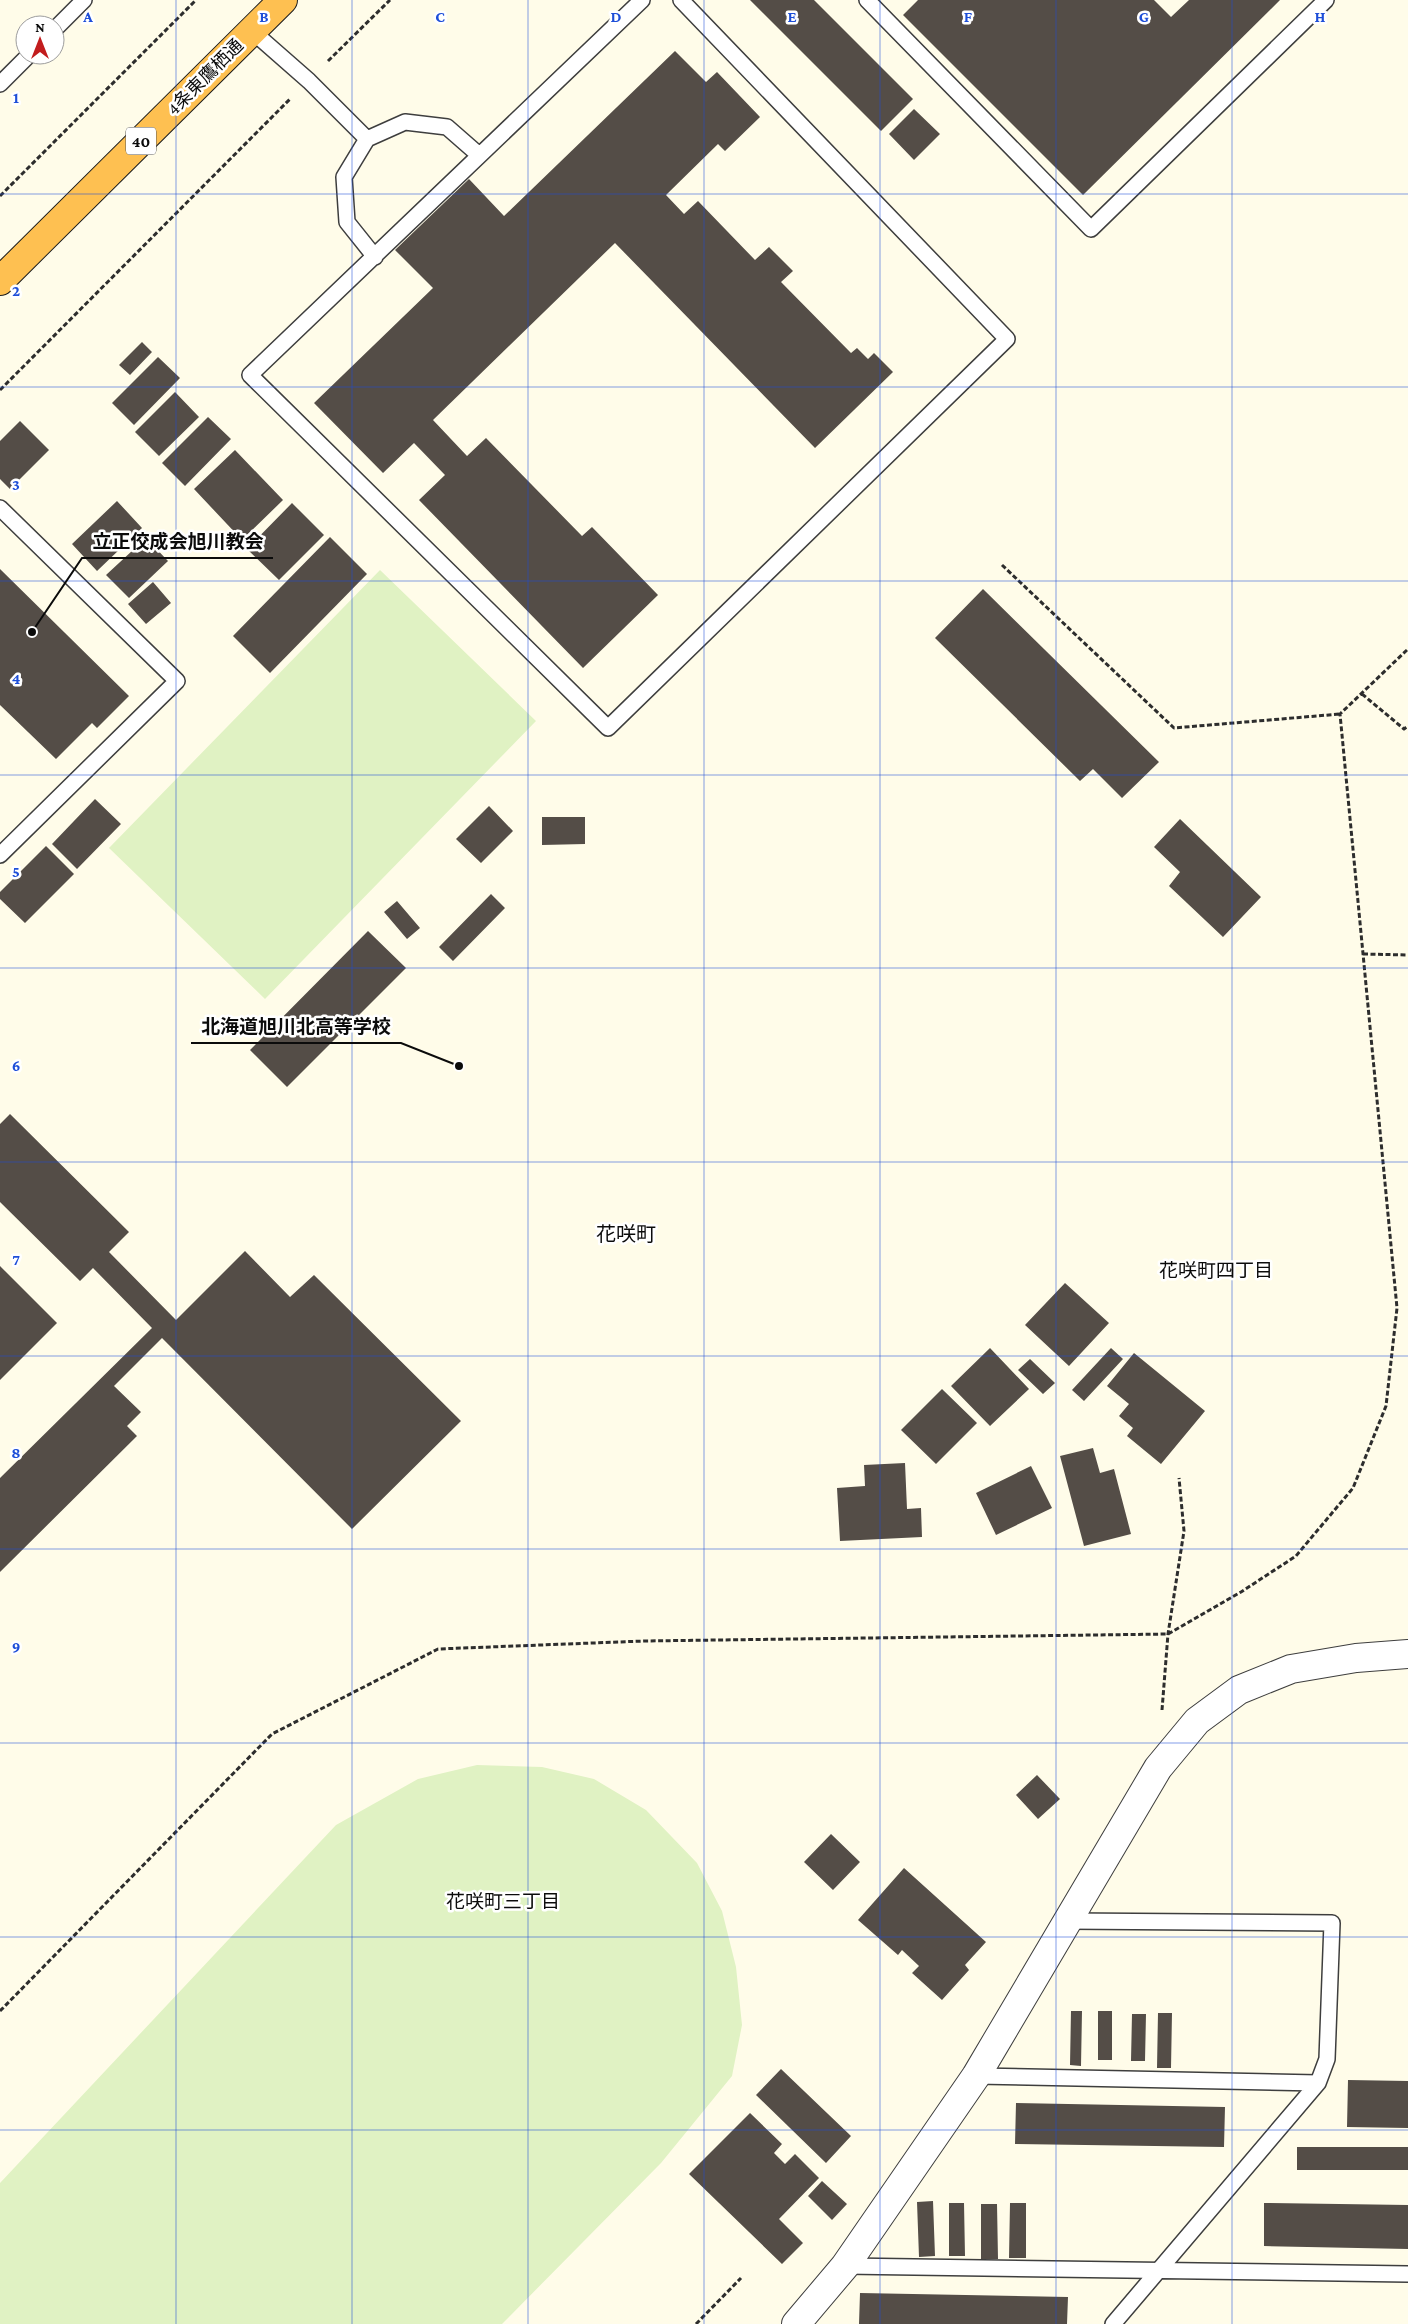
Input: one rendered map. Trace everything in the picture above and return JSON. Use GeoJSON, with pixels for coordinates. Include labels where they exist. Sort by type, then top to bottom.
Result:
{"type":"FeatureCollection","features":[{"type":"Feature","properties":{"kind":"highway","name":"4条東鷹栖通"},"geometry":{"type":"LineString","coordinates":[[0,281],[283,0]]}},
{"type":"Feature","properties":{"kind":"street"},"geometry":{"type":"LineString","coordinates":[[796,2324],[845,2266],[976,2076],[1158,1768],[1197,1721],[1239,1690],[1291,1669],[1356,1658],[1408,1654]]}},
{"type":"Feature","properties":{"kind":"lane"},"geometry":{"type":"LineString","coordinates":[[65,19],[84,0]]}},
{"type":"Feature","properties":{"kind":"lane"},"geometry":{"type":"LineString","coordinates":[[642,0],[250,375],[608,728],[1008,339],[680,0]]}},
{"type":"Feature","properties":{"kind":"lane"},"geometry":{"type":"LineString","coordinates":[[867,0],[1091,229],[1326,0]]}},
{"type":"Feature","properties":{"kind":"lane"},"geometry":{"type":"LineString","coordinates":[[252,31],[308,81],[367,139]]}},
{"type":"Feature","properties":{"kind":"lane"},"geometry":{"type":"LineString","coordinates":[[0,84],[19,65]]}},
{"type":"Feature","properties":{"kind":"lane"},"geometry":{"type":"LineString","coordinates":[[375,257],[347,222],[344,177],[367,139],[405,122],[447,127],[479,155]]}},
{"type":"Feature","properties":{"kind":"lane"},"geometry":{"type":"LineString","coordinates":[[0,508],[177,681],[0,855]]}},
{"type":"Feature","properties":{"kind":"lane"},"geometry":{"type":"LineString","coordinates":[[1066,1921],[1332,1923],[1327,2059],[1318,2083],[1114,2324]]}},
{"type":"Feature","properties":{"kind":"lane"},"geometry":{"type":"LineString","coordinates":[[976,2076],[1318,2083]]}},
{"type":"Feature","properties":{"kind":"lane"},"geometry":{"type":"LineString","coordinates":[[845,2266],[1408,2274]]}},
{"type":"Feature","properties":{"kind":"path"},"geometry":{"type":"LineString","coordinates":[[0,196],[196,0]]}},
{"type":"Feature","properties":{"kind":"path"},"geometry":{"type":"LineString","coordinates":[[0,390],[390,0]]}},
{"type":"Feature","properties":{"kind":"path"},"geometry":{"type":"LineString","coordinates":[[1002,565],[1174,728],[1340,714],[1408,649]]}},
{"type":"Feature","properties":{"kind":"path"},"geometry":{"type":"LineString","coordinates":[[1362,694],[1404,729],[1408,726]]}},
{"type":"Feature","properties":{"kind":"path"},"geometry":{"type":"LineString","coordinates":[[0,2011],[272,1734],[438,1649],[644,1641],[1168,1634],[1241,1592],[1296,1556],[1353,1488],[1386,1406],[1396,1308],[1340,714]]}},
{"type":"Feature","properties":{"kind":"path"},"geometry":{"type":"LineString","coordinates":[[1363,954],[1408,955]]}},
{"type":"Feature","properties":{"kind":"path"},"geometry":{"type":"LineString","coordinates":[[1162,1711],[1168,1634],[1184,1531],[1179,1478]]}},
{"type":"Feature","properties":{"kind":"path"},"geometry":{"type":"LineString","coordinates":[[696,2324],[742,2278]]}},
{"type":"Feature","properties":{"kind":"green space"},"geometry":{"type":"Polygon","coordinates":[[[380,570],[536,721],[265,999],[109,848],[380,570]]]}},
{"type":"Feature","properties":{"kind":"green space"},"geometry":{"type":"Polygon","coordinates":[[[477,1765],[542,1767],[594,1779],[646,1810],[697,1863],[722,1911],[736,1967],[742,2025],[732,2076],[661,2163],[502,2324],[0,2324],[0,2183],[336,1825],[418,1779],[477,1765]]]}},
{"type":"Feature","properties":{"kind":"building"},"geometry":{"type":"Polygon","coordinates":[[[750,0],[814,0],[913,99],[881,131],[750,0]]]}},
{"type":"Feature","properties":{"kind":"building"},"geometry":{"type":"Polygon","coordinates":[[[918,0],[1154,0],[1171,17],[1189,0],[1280,0],[1083,195],[903,15],[918,0]]]}},
{"type":"Feature","properties":{"kind":"building"},"geometry":{"type":"Polygon","coordinates":[[[675,51],[706,82],[717,72],[760,117],[725,151],[718,144],[666,195],[684,214],[698,201],[755,260],[769,247],[793,271],[781,282],[851,353],[857,348],[868,359],[874,353],[893,372],[815,448],[615,243],[433,420],[467,456],[486,438],[582,536],[592,527],[658,595],[583,668],[419,500],[445,475],[414,443],[383,473],[314,403],[433,288],[395,250],[469,179],[504,216],[675,51]]]}},
{"type":"Feature","properties":{"kind":"building"},"geometry":{"type":"Polygon","coordinates":[[[914,109],[940,134],[914,160],[889,134],[914,109]]]}},
{"type":"Feature","properties":{"kind":"building"},"geometry":{"type":"Polygon","coordinates":[[[142,342],[152,352],[130,375],[119,365],[142,342]]]}},
{"type":"Feature","properties":{"kind":"building"},"geometry":{"type":"Polygon","coordinates":[[[158,357],[180,378],[134,425],[112,403],[158,357]]]}},
{"type":"Feature","properties":{"kind":"building"},"geometry":{"type":"Polygon","coordinates":[[[175,392],[199,417],[159,456],[135,432],[175,392]]]}},
{"type":"Feature","properties":{"kind":"building"},"geometry":{"type":"Polygon","coordinates":[[[208,417],[231,439],[185,486],[162,463],[208,417]]]}},
{"type":"Feature","properties":{"kind":"building"},"geometry":{"type":"Polygon","coordinates":[[[20,421],[49,450],[10,489],[0,479],[0,441],[20,421]]]}},
{"type":"Feature","properties":{"kind":"building"},"geometry":{"type":"Polygon","coordinates":[[[235,450],[283,500],[242,540],[194,489],[235,450]]]}},
{"type":"Feature","properties":{"kind":"building"},"geometry":{"type":"Polygon","coordinates":[[[117,501],[142,528],[97,571],[72,544],[117,501]]]}},
{"type":"Feature","properties":{"kind":"building"},"geometry":{"type":"Polygon","coordinates":[[[292,503],[324,535],[279,580],[247,549],[292,503]]]}},
{"type":"Feature","properties":{"kind":"building"},"geometry":{"type":"Polygon","coordinates":[[[330,537],[367,574],[270,673],[233,636],[330,537]]]}},
{"type":"Feature","properties":{"kind":"building"},"geometry":{"type":"Polygon","coordinates":[[[146,538],[168,561],[129,598],[106,575],[146,538]]]}},
{"type":"Feature","properties":{"kind":"building"},"geometry":{"type":"Polygon","coordinates":[[[0,569],[129,696],[97,728],[92,723],[56,759],[0,705],[0,569]]]}},
{"type":"Feature","properties":{"kind":"building"},"geometry":{"type":"Polygon","coordinates":[[[153,582],[171,603],[146,624],[128,604],[153,582]]]}},
{"type":"Feature","properties":{"kind":"building"},"geometry":{"type":"Polygon","coordinates":[[[983,589],[1159,762],[1122,798],[1093,769],[1080,781],[935,638],[983,589]]]}},
{"type":"Feature","properties":{"kind":"building"},"geometry":{"type":"Polygon","coordinates":[[[95,799],[121,824],[77,869],[52,844],[95,799]]]}},
{"type":"Feature","properties":{"kind":"building"},"geometry":{"type":"Polygon","coordinates":[[[489,806],[513,831],[481,863],[456,839],[489,806]]]}},
{"type":"Feature","properties":{"kind":"building"},"geometry":{"type":"Polygon","coordinates":[[[542,817],[585,817],[585,844],[542,845],[542,817]]]}},
{"type":"Feature","properties":{"kind":"building"},"geometry":{"type":"Polygon","coordinates":[[[1180,819],[1261,897],[1223,937],[1169,886],[1180,872],[1154,847],[1180,819]]]}},
{"type":"Feature","properties":{"kind":"building"},"geometry":{"type":"Polygon","coordinates":[[[46,846],[74,874],[25,923],[0,899],[0,892],[46,846]]]}},
{"type":"Feature","properties":{"kind":"building"},"geometry":{"type":"Polygon","coordinates":[[[491,894],[505,908],[453,961],[439,947],[491,894]]]}},
{"type":"Feature","properties":{"kind":"building"},"geometry":{"type":"Polygon","coordinates":[[[397,901],[420,928],[407,939],[384,912],[397,901]]]}},
{"type":"Feature","properties":{"kind":"building"},"geometry":{"type":"Polygon","coordinates":[[[368,931],[406,968],[287,1087],[250,1050],[368,931]]]}},
{"type":"Feature","properties":{"kind":"building"},"geometry":{"type":"Polygon","coordinates":[[[10,1114],[129,1232],[109,1252],[176,1320],[245,1251],[290,1297],[314,1275],[461,1421],[352,1529],[162,1338],[114,1386],[141,1412],[127,1426],[137,1436],[0,1572],[0,1478],[152,1328],[93,1268],[80,1281],[0,1202],[0,1124],[10,1114]]]}},
{"type":"Feature","properties":{"kind":"building"},"geometry":{"type":"Polygon","coordinates":[[[0,1266],[57,1323],[0,1380],[0,1266]]]}},
{"type":"Feature","properties":{"kind":"building"},"geometry":{"type":"Polygon","coordinates":[[[1065,1283],[1109,1323],[1069,1366],[1025,1325],[1065,1283]]]}},
{"type":"Feature","properties":{"kind":"building"},"geometry":{"type":"Polygon","coordinates":[[[990,1348],[1029,1389],[990,1426],[951,1386],[990,1348]]]}},
{"type":"Feature","properties":{"kind":"building"},"geometry":{"type":"Polygon","coordinates":[[[1111,1348],[1123,1359],[1084,1401],[1072,1390],[1111,1348]]]}},
{"type":"Feature","properties":{"kind":"building"},"geometry":{"type":"Polygon","coordinates":[[[1134,1353],[1205,1411],[1161,1464],[1127,1436],[1133,1428],[1119,1416],[1129,1404],[1107,1386],[1134,1353]]]}},
{"type":"Feature","properties":{"kind":"building"},"geometry":{"type":"Polygon","coordinates":[[[1030,1359],[1055,1383],[1043,1394],[1018,1370],[1030,1359]]]}},
{"type":"Feature","properties":{"kind":"building"},"geometry":{"type":"Polygon","coordinates":[[[942,1389],[977,1423],[936,1464],[901,1430],[942,1389]]]}},
{"type":"Feature","properties":{"kind":"building"},"geometry":{"type":"Polygon","coordinates":[[[1093,1448],[1100,1473],[1114,1469],[1131,1534],[1084,1546],[1060,1456],[1093,1448]]]}},
{"type":"Feature","properties":{"kind":"building"},"geometry":{"type":"Polygon","coordinates":[[[905,1463],[907,1509],[921,1508],[922,1537],[840,1541],[837,1488],[865,1486],[864,1465],[905,1463]]]}},
{"type":"Feature","properties":{"kind":"building"},"geometry":{"type":"Polygon","coordinates":[[[1031,1466],[1052,1508],[996,1535],[976,1493],[1031,1466]]]}},
{"type":"Feature","properties":{"kind":"building"},"geometry":{"type":"Polygon","coordinates":[[[1037,1775],[1060,1799],[1038,1819],[1016,1795],[1037,1775]]]}},
{"type":"Feature","properties":{"kind":"building"},"geometry":{"type":"Polygon","coordinates":[[[831,1834],[860,1862],[833,1890],[804,1862],[831,1834]]]}},
{"type":"Feature","properties":{"kind":"building"},"geometry":{"type":"Polygon","coordinates":[[[904,1868],[986,1942],[965,1965],[969,1970],[942,2000],[912,1973],[919,1966],[902,1950],[898,1955],[858,1920],[904,1868]]]}},
{"type":"Feature","properties":{"kind":"building"},"geometry":{"type":"Polygon","coordinates":[[[1071,2011],[1082,2011],[1081,2066],[1070,2065],[1071,2011]]]}},
{"type":"Feature","properties":{"kind":"building"},"geometry":{"type":"Polygon","coordinates":[[[1098,2011],[1112,2011],[1112,2060],[1098,2060],[1098,2011]]]}},
{"type":"Feature","properties":{"kind":"building"},"geometry":{"type":"Polygon","coordinates":[[[1158,2013],[1172,2013],[1171,2068],[1157,2068],[1158,2013]]]}},
{"type":"Feature","properties":{"kind":"building"},"geometry":{"type":"Polygon","coordinates":[[[1132,2014],[1146,2014],[1145,2061],[1131,2061],[1132,2014]]]}},
{"type":"Feature","properties":{"kind":"building"},"geometry":{"type":"Polygon","coordinates":[[[781,2069],[851,2136],[826,2163],[756,2095],[781,2069]]]}},
{"type":"Feature","properties":{"kind":"building"},"geometry":{"type":"Polygon","coordinates":[[[1348,2080],[1408,2081],[1408,2128],[1347,2127],[1348,2080]]]}},
{"type":"Feature","properties":{"kind":"building"},"geometry":{"type":"Polygon","coordinates":[[[1016,2103],[1225,2107],[1224,2147],[1015,2144],[1016,2103]]]}},
{"type":"Feature","properties":{"kind":"building"},"geometry":{"type":"Polygon","coordinates":[[[750,2113],[782,2144],[774,2153],[785,2164],[795,2154],[819,2178],[779,2219],[803,2243],[782,2264],[689,2174],[750,2113]]]}},
{"type":"Feature","properties":{"kind":"building"},"geometry":{"type":"Polygon","coordinates":[[[1297,2147],[1408,2147],[1408,2170],[1297,2170],[1297,2147]]]}},
{"type":"Feature","properties":{"kind":"building"},"geometry":{"type":"Polygon","coordinates":[[[822,2181],[847,2204],[832,2220],[808,2196],[822,2181]]]}},
{"type":"Feature","properties":{"kind":"building"},"geometry":{"type":"Polygon","coordinates":[[[933,2201],[935,2256],[919,2257],[917,2202],[933,2201]]]}},
{"type":"Feature","properties":{"kind":"building"},"geometry":{"type":"Polygon","coordinates":[[[949,2203],[964,2203],[965,2256],[949,2256],[949,2203]]]}},
{"type":"Feature","properties":{"kind":"building"},"geometry":{"type":"Polygon","coordinates":[[[1010,2203],[1026,2203],[1026,2258],[1009,2258],[1010,2203]]]}},
{"type":"Feature","properties":{"kind":"building"},"geometry":{"type":"Polygon","coordinates":[[[1264,2203],[1408,2205],[1408,2249],[1264,2246],[1264,2203]]]}},
{"type":"Feature","properties":{"kind":"building"},"geometry":{"type":"Polygon","coordinates":[[[981,2204],[997,2204],[998,2259],[981,2259],[981,2204]]]}},
{"type":"Feature","properties":{"kind":"building"},"geometry":{"type":"Polygon","coordinates":[[[860,2293],[1068,2297],[1067,2324],[859,2324],[860,2293]]]}},
{"type":"Feature","properties":{"kind":"place","name":"立正佼成会旭川教会"},"geometry":{"type":"Point","coordinates":[32,632]}},
{"type":"Feature","properties":{"kind":"place","name":"北海道旭川北高等学校"},"geometry":{"type":"Point","coordinates":[459,1066]}},
{"type":"Feature","properties":{"kind":"district","name":"花咲町"},"geometry":{"type":"Point","coordinates":[626,1234]}},
{"type":"Feature","properties":{"kind":"district","name":"花咲町四丁目"},"geometry":{"type":"Point","coordinates":[1216,1270]}},
{"type":"Feature","properties":{"kind":"district","name":"花咲町三丁目"},"geometry":{"type":"Point","coordinates":[503,1901]}}]}
